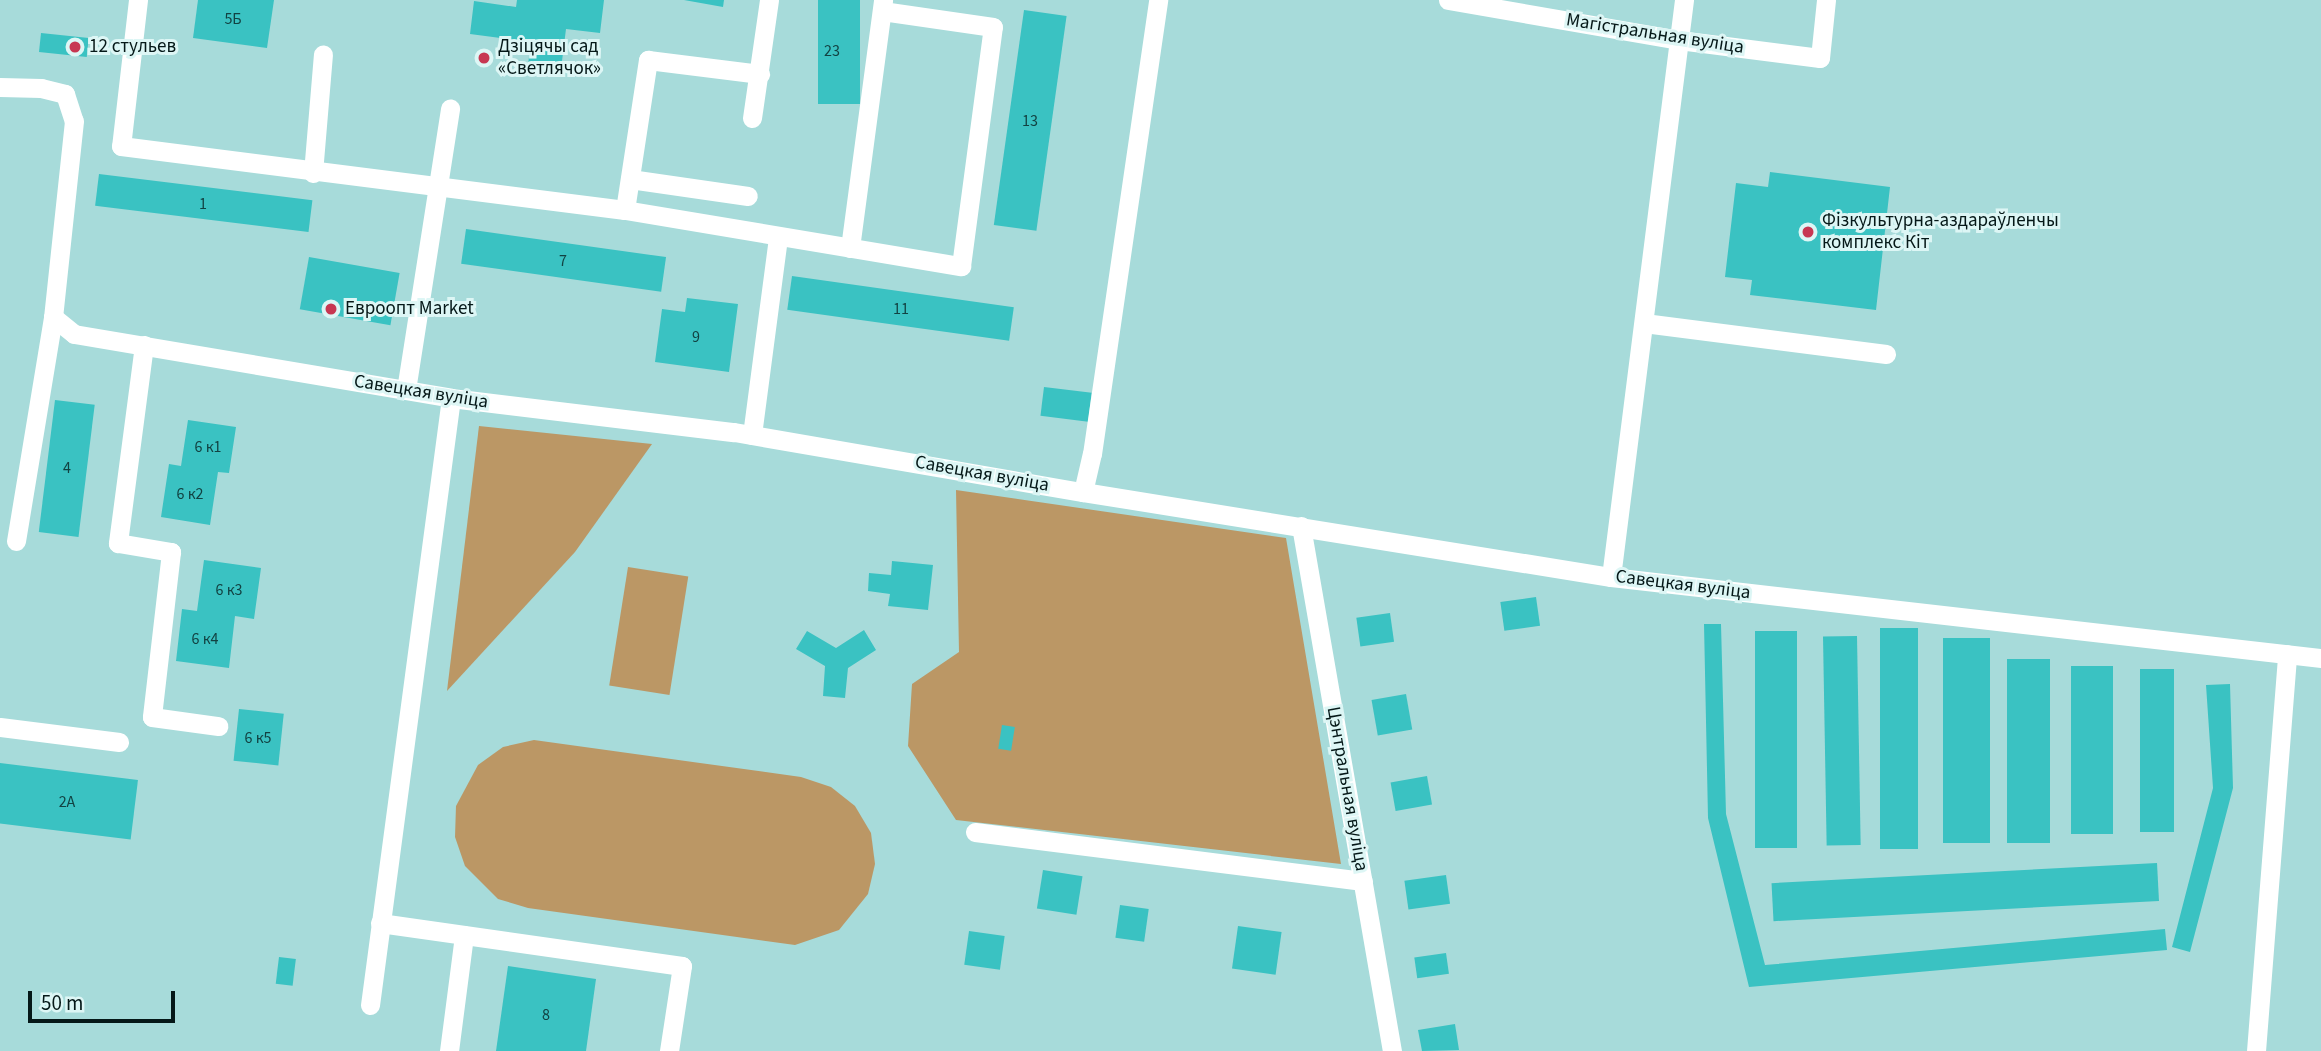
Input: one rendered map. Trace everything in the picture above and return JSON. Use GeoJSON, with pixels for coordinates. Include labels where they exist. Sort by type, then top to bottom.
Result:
{"type":"FeatureCollection","features":[{"type":"Feature","properties":{"kind":"street"},"geometry":{"type":"LineString","coordinates":[[138,0],[121,146],[313,173],[625,210],[778,237],[961,266],[993,27],[883,5],[850,248]]}},
{"type":"Feature","properties":{"kind":"street"},"geometry":{"type":"LineString","coordinates":[[752,118],[769,0]]}},
{"type":"Feature","properties":{"kind":"street"},"geometry":{"type":"LineString","coordinates":[[1083,492],[1092,454],[1158,0]]}},
{"type":"Feature","properties":{"kind":"street","name":"Магістральная вуліца"},"geometry":{"type":"LineString","coordinates":[[1448,0],[1469,1],[1679,40],[1820,58],[1826,0]]}},
{"type":"Feature","properties":{"kind":"street"},"geometry":{"type":"LineString","coordinates":[[1611,577],[1684,0]]}},
{"type":"Feature","properties":{"kind":"street"},"geometry":{"type":"LineString","coordinates":[[313,173],[323,54]]}},
{"type":"Feature","properties":{"kind":"street"},"geometry":{"type":"LineString","coordinates":[[625,210],[648,61],[760,74]]}},
{"type":"Feature","properties":{"kind":"street"},"geometry":{"type":"LineString","coordinates":[[0,87],[41,88],[65,94],[74,121],[53,317],[16,541]]}},
{"type":"Feature","properties":{"kind":"street"},"geometry":{"type":"LineString","coordinates":[[406,390],[450,108]]}},
{"type":"Feature","properties":{"kind":"street"},"geometry":{"type":"LineString","coordinates":[[630,179],[748,196]]}},
{"type":"Feature","properties":{"kind":"street"},"geometry":{"type":"LineString","coordinates":[[752,435],[778,237]]}},
{"type":"Feature","properties":{"kind":"street","name":"Савецкая вуліца"},"geometry":{"type":"LineString","coordinates":[[53,317],[74,334],[451,398],[752,435],[1083,492],[1611,577],[2321,658]]}},
{"type":"Feature","properties":{"kind":"street"},"geometry":{"type":"LineString","coordinates":[[1644,323],[1886,354]]}},
{"type":"Feature","properties":{"kind":"street"},"geometry":{"type":"LineString","coordinates":[[144,345],[118,543],[171,552],[152,717],[218,726]]}},
{"type":"Feature","properties":{"kind":"street"},"geometry":{"type":"LineString","coordinates":[[370,1005],[451,398]]}},
{"type":"Feature","properties":{"kind":"street","name":"Цэнтральная вуліца"},"geometry":{"type":"LineString","coordinates":[[1301,526],[1392,1051]]}},
{"type":"Feature","properties":{"kind":"street"},"geometry":{"type":"LineString","coordinates":[[2256,1051],[2287,654]]}},
{"type":"Feature","properties":{"kind":"street"},"geometry":{"type":"LineString","coordinates":[[0,727],[119,742]]}},
{"type":"Feature","properties":{"kind":"street"},"geometry":{"type":"LineString","coordinates":[[975,832],[1363,881]]}},
{"type":"Feature","properties":{"kind":"street"},"geometry":{"type":"LineString","coordinates":[[380,923],[682,966],[669,1051]]}},
{"type":"Feature","properties":{"kind":"street"},"geometry":{"type":"LineString","coordinates":[[449,1051],[464,935]]}},
{"type":"Feature","properties":{"kind":"shaded area"},"geometry":{"type":"Polygon","coordinates":[[[479,426],[652,444],[575,552],[447,691],[479,426]]]}},
{"type":"Feature","properties":{"kind":"shaded area"},"geometry":{"type":"Polygon","coordinates":[[[956,490],[1286,538],[1341,864],[956,820],[908,746],[912,684],[959,652],[956,490]]]}},
{"type":"Feature","properties":{"kind":"shaded area"},"geometry":{"type":"Polygon","coordinates":[[[628,567],[688,577],[669,695],[609,686],[628,567]]]}},
{"type":"Feature","properties":{"kind":"shaded area"},"geometry":{"type":"Polygon","coordinates":[[[534,740],[801,777],[831,787],[855,806],[871,833],[875,864],[868,894],[839,930],[795,945],[528,908],[498,899],[465,866],[455,837],[456,806],[478,765],[503,747],[534,740]]]}},
{"type":"Feature","properties":{"kind":"building"},"geometry":{"type":"Polygon","coordinates":[[[198,0],[274,0],[267,48],[193,38],[198,0]]]}},
{"type":"Feature","properties":{"kind":"building"},"geometry":{"type":"Polygon","coordinates":[[[517,0],[604,0],[600,33],[566,29],[560,77],[527,72],[531,42],[470,34],[474,1],[516,7],[517,0]]]}},
{"type":"Feature","properties":{"kind":"building"},"geometry":{"type":"Polygon","coordinates":[[[684,0],[724,0],[723,7],[684,0]]]}},
{"type":"Feature","properties":{"kind":"building"},"geometry":{"type":"Polygon","coordinates":[[[818,0],[860,0],[860,104],[818,104],[818,0]]]}},
{"type":"Feature","properties":{"kind":"building"},"geometry":{"type":"Polygon","coordinates":[[[1024,10],[1067,16],[1036,231],[994,225],[1024,10]]]}},
{"type":"Feature","properties":{"kind":"building"},"geometry":{"type":"Polygon","coordinates":[[[41,33],[89,38],[87,57],[39,52],[41,33]]]}},
{"type":"Feature","properties":{"kind":"building","name":"Фізкультурна-аздараўленчы комплекс Кіт"},"geometry":{"type":"Polygon","coordinates":[[[1770,172],[1890,187],[1876,310],[1750,295],[1752,280],[1725,277],[1736,183],[1768,187],[1770,172]]]}},
{"type":"Feature","properties":{"kind":"building"},"geometry":{"type":"Polygon","coordinates":[[[99,174],[312,200],[308,232],[95,206],[99,174]]]}},
{"type":"Feature","properties":{"kind":"building"},"geometry":{"type":"Polygon","coordinates":[[[466,229],[666,257],[661,292],[461,264],[466,229]]]}},
{"type":"Feature","properties":{"kind":"building"},"geometry":{"type":"Polygon","coordinates":[[[309,257],[400,273],[390,325],[300,309],[309,257]]]}},
{"type":"Feature","properties":{"kind":"building"},"geometry":{"type":"Polygon","coordinates":[[[792,276],[1014,307],[1009,341],[787,310],[792,276]]]}},
{"type":"Feature","properties":{"kind":"building"},"geometry":{"type":"Polygon","coordinates":[[[687,298],[738,304],[729,372],[655,362],[662,309],[685,312],[687,298]]]}},
{"type":"Feature","properties":{"kind":"building"},"geometry":{"type":"Polygon","coordinates":[[[1044,387],[1092,393],[1088,422],[1040,416],[1044,387]]]}},
{"type":"Feature","properties":{"kind":"building"},"geometry":{"type":"Polygon","coordinates":[[[55,400],[95,405],[78,537],[39,532],[55,400]]]}},
{"type":"Feature","properties":{"kind":"building"},"geometry":{"type":"Polygon","coordinates":[[[188,420],[236,427],[229,473],[218,472],[210,525],[161,517],[169,464],[181,466],[188,420]]]}},
{"type":"Feature","properties":{"kind":"building"},"geometry":{"type":"Polygon","coordinates":[[[204,560],[261,568],[254,619],[235,616],[229,668],[176,661],[182,609],[197,611],[204,560]]]}},
{"type":"Feature","properties":{"kind":"building"},"geometry":{"type":"Polygon","coordinates":[[[892,561],[933,565],[928,610],[888,606],[890,594],[868,591],[869,573],[891,575],[892,561]]]}},
{"type":"Feature","properties":{"kind":"building"},"geometry":{"type":"Polygon","coordinates":[[[1536,597],[1540,626],[1504,631],[1500,602],[1536,597]]]}},
{"type":"Feature","properties":{"kind":"building"},"geometry":{"type":"Polygon","coordinates":[[[1390,613],[1394,642],[1360,646],[1356,618],[1390,613]]]}},
{"type":"Feature","properties":{"kind":"building"},"geometry":{"type":"Polygon","coordinates":[[[1704,624],[1721,624],[1726,814],[1765,965],[2165,929],[2167,950],[1749,987],[1708,818],[1704,624]]]}},
{"type":"Feature","properties":{"kind":"building"},"geometry":{"type":"Polygon","coordinates":[[[1880,628],[1918,628],[1918,849],[1880,849],[1880,628]]]}},
{"type":"Feature","properties":{"kind":"building"},"geometry":{"type":"Polygon","coordinates":[[[864,630],[876,650],[848,668],[845,698],[823,696],[825,666],[796,649],[807,631],[836,648],[864,630]]]}},
{"type":"Feature","properties":{"kind":"building"},"geometry":{"type":"Polygon","coordinates":[[[1755,631],[1797,631],[1797,848],[1755,848],[1755,631]]]}},
{"type":"Feature","properties":{"kind":"building"},"geometry":{"type":"Polygon","coordinates":[[[1857,636],[1861,845],[1827,846],[1823,637],[1857,636]]]}},
{"type":"Feature","properties":{"kind":"building"},"geometry":{"type":"Polygon","coordinates":[[[1943,638],[1990,638],[1990,843],[1943,843],[1943,638]]]}},
{"type":"Feature","properties":{"kind":"building"},"geometry":{"type":"Polygon","coordinates":[[[2007,659],[2050,659],[2050,843],[2007,843],[2007,659]]]}},
{"type":"Feature","properties":{"kind":"building"},"geometry":{"type":"Polygon","coordinates":[[[2071,666],[2113,666],[2113,834],[2071,834],[2071,666]]]}},
{"type":"Feature","properties":{"kind":"building"},"geometry":{"type":"Polygon","coordinates":[[[2140,669],[2174,669],[2174,832],[2140,832],[2140,669]]]}},
{"type":"Feature","properties":{"kind":"building"},"geometry":{"type":"Polygon","coordinates":[[[2230,684],[2233,788],[2190,952],[2172,947],[2213,788],[2206,685],[2230,684]]]}},
{"type":"Feature","properties":{"kind":"building"},"geometry":{"type":"Polygon","coordinates":[[[1406,694],[1412,729],[1378,736],[1372,700],[1406,694]]]}},
{"type":"Feature","properties":{"kind":"building"},"geometry":{"type":"Polygon","coordinates":[[[239,709],[284,714],[278,765],[234,761],[239,709]]]}},
{"type":"Feature","properties":{"kind":"building"},"geometry":{"type":"Polygon","coordinates":[[[1002,725],[1015,727],[1011,751],[998,749],[1002,725]]]}},
{"type":"Feature","properties":{"kind":"building"},"geometry":{"type":"Polygon","coordinates":[[[0,763],[138,780],[131,839],[0,823],[0,763]]]}},
{"type":"Feature","properties":{"kind":"building"},"geometry":{"type":"Polygon","coordinates":[[[1427,776],[1432,805],[1396,811],[1391,782],[1427,776]]]}},
{"type":"Feature","properties":{"kind":"building"},"geometry":{"type":"Polygon","coordinates":[[[2157,863],[2159,901],[1774,921],[1772,883],[2157,863]]]}},
{"type":"Feature","properties":{"kind":"building"},"geometry":{"type":"Polygon","coordinates":[[[1043,870],[1083,876],[1076,915],[1037,909],[1043,870]]]}},
{"type":"Feature","properties":{"kind":"building"},"geometry":{"type":"Polygon","coordinates":[[[1446,875],[1450,904],[1408,910],[1404,881],[1446,875]]]}},
{"type":"Feature","properties":{"kind":"building"},"geometry":{"type":"Polygon","coordinates":[[[1120,905],[1149,909],[1144,942],[1115,938],[1120,905]]]}},
{"type":"Feature","properties":{"kind":"building"},"geometry":{"type":"Polygon","coordinates":[[[1238,926],[1282,932],[1276,975],[1232,969],[1238,926]]]}},
{"type":"Feature","properties":{"kind":"building"},"geometry":{"type":"Polygon","coordinates":[[[969,931],[1005,936],[1000,970],[964,965],[969,931]]]}},
{"type":"Feature","properties":{"kind":"building"},"geometry":{"type":"Polygon","coordinates":[[[1446,953],[1449,974],[1417,978],[1414,957],[1446,953]]]}},
{"type":"Feature","properties":{"kind":"building"},"geometry":{"type":"Polygon","coordinates":[[[279,957],[296,959],[293,986],[276,984],[279,957]]]}},
{"type":"Feature","properties":{"kind":"building"},"geometry":{"type":"Polygon","coordinates":[[[508,966],[596,979],[586,1051],[496,1051],[508,966]]]}},
{"type":"Feature","properties":{"kind":"building"},"geometry":{"type":"Polygon","coordinates":[[[1455,1024],[1459,1050],[1422,1051],[1418,1030],[1455,1024]]]}},
{"type":"Feature","properties":{"kind":"place","name":"12 стульев"},"geometry":{"type":"Point","coordinates":[75,47]}},
{"type":"Feature","properties":{"kind":"place","name":"Дзіцячы сад «Светлячок»"},"geometry":{"type":"Point","coordinates":[484,58]}},
{"type":"Feature","properties":{"kind":"place","name":"Фізкультурна-аздараўленчы комплекс Кіт"},"geometry":{"type":"Point","coordinates":[1808,232]}},
{"type":"Feature","properties":{"kind":"place","name":"Евроопт Market"},"geometry":{"type":"Point","coordinates":[331,309]}}]}
